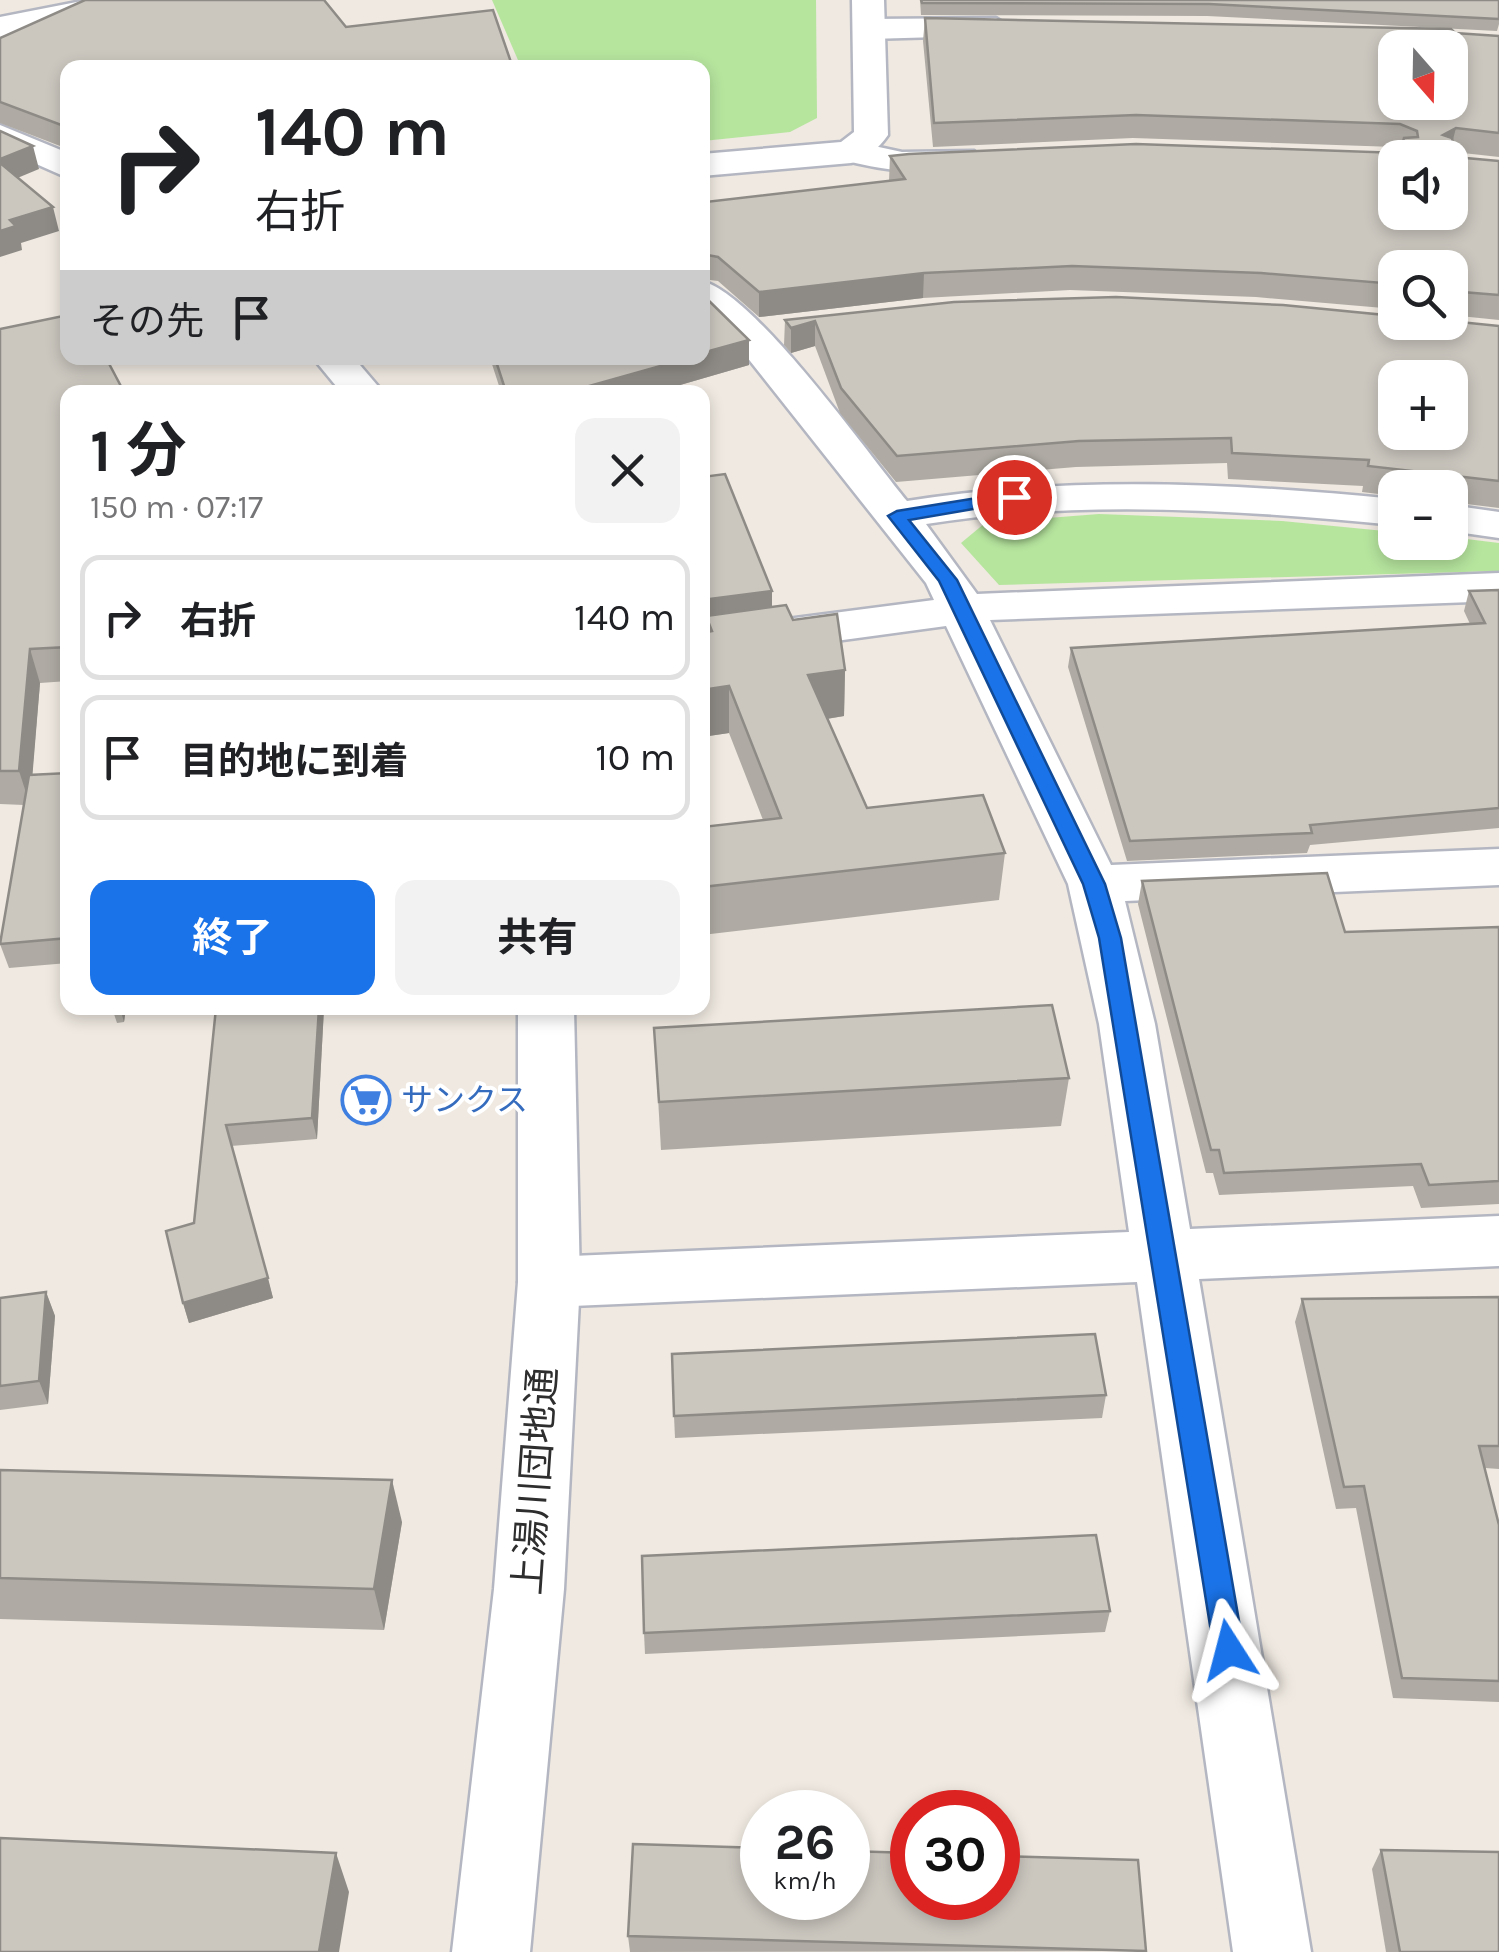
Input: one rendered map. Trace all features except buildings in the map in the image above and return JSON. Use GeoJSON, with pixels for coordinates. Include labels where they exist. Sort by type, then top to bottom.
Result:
{"type":"FeatureCollection","features":[{"type":"Feature","properties":{"kind":"street"},"geometry":{"type":"LineString","coordinates":[[0,27],[135,0]]}},
{"type":"Feature","properties":{"kind":"street"},"geometry":{"type":"LineString","coordinates":[[851,152],[871,134],[869,14],[1022,28]]}},
{"type":"Feature","properties":{"kind":"street"},"geometry":{"type":"LineString","coordinates":[[0,136],[60,163]]}},
{"type":"Feature","properties":{"kind":"street"},"geometry":{"type":"LineString","coordinates":[[710,164],[851,152],[902,162],[994,156]]}},
{"type":"Feature","properties":{"kind":"street"},"geometry":{"type":"LineString","coordinates":[[710,297],[768,331],[897,516],[948,580],[1094,884],[1110,938],[1163,1254],[1229,1650],[1272,1952]]}},
{"type":"Feature","properties":{"kind":"street"},"geometry":{"type":"LineString","coordinates":[[339,365],[357,385]]}},
{"type":"Feature","properties":{"kind":"street"},"geometry":{"type":"LineString","coordinates":[[897,516],[1014,497],[1200,498],[1378,511]]}},
{"type":"Feature","properties":{"kind":"street"},"geometry":{"type":"LineString","coordinates":[[1468,521],[1499,526]]}},
{"type":"Feature","properties":{"kind":"street"},"geometry":{"type":"LineString","coordinates":[[710,644],[962,610],[1499,587]]}},
{"type":"Feature","properties":{"kind":"street"},"geometry":{"type":"LineString","coordinates":[[1094,884],[1499,866]]}},
{"type":"Feature","properties":{"kind":"street","name":"上湯川団地通"},"geometry":{"type":"LineString","coordinates":[[491,1952],[529,1589],[548,1282],[546,1015]]}},
{"type":"Feature","properties":{"kind":"street"},"geometry":{"type":"LineString","coordinates":[[548,1282],[1499,1241]]}},
{"type":"Feature","properties":{"kind":"green space"},"geometry":{"type":"Polygon","coordinates":[[[492,0],[816,0],[817,118],[790,132],[710,140],[710,60],[518,60],[492,0]]]}},
{"type":"Feature","properties":{"kind":"green space"},"geometry":{"type":"Polygon","coordinates":[[[1099,514],[1282,521],[1378,530],[1378,560],[1468,560],[1468,539],[1499,543],[1499,571],[999,585],[961,543],[985,523],[1099,514]]]}},
{"type":"Feature","properties":{"kind":"place","name":"サンクス"},"geometry":{"type":"Point","coordinates":[366,1100]}},
{"type":"Feature","properties":{"kind":"route"},"geometry":{"type":"LineString","coordinates":[[1014,497],[897,516],[948,580],[1094,884],[1110,938],[1229,1650]]}}]}
